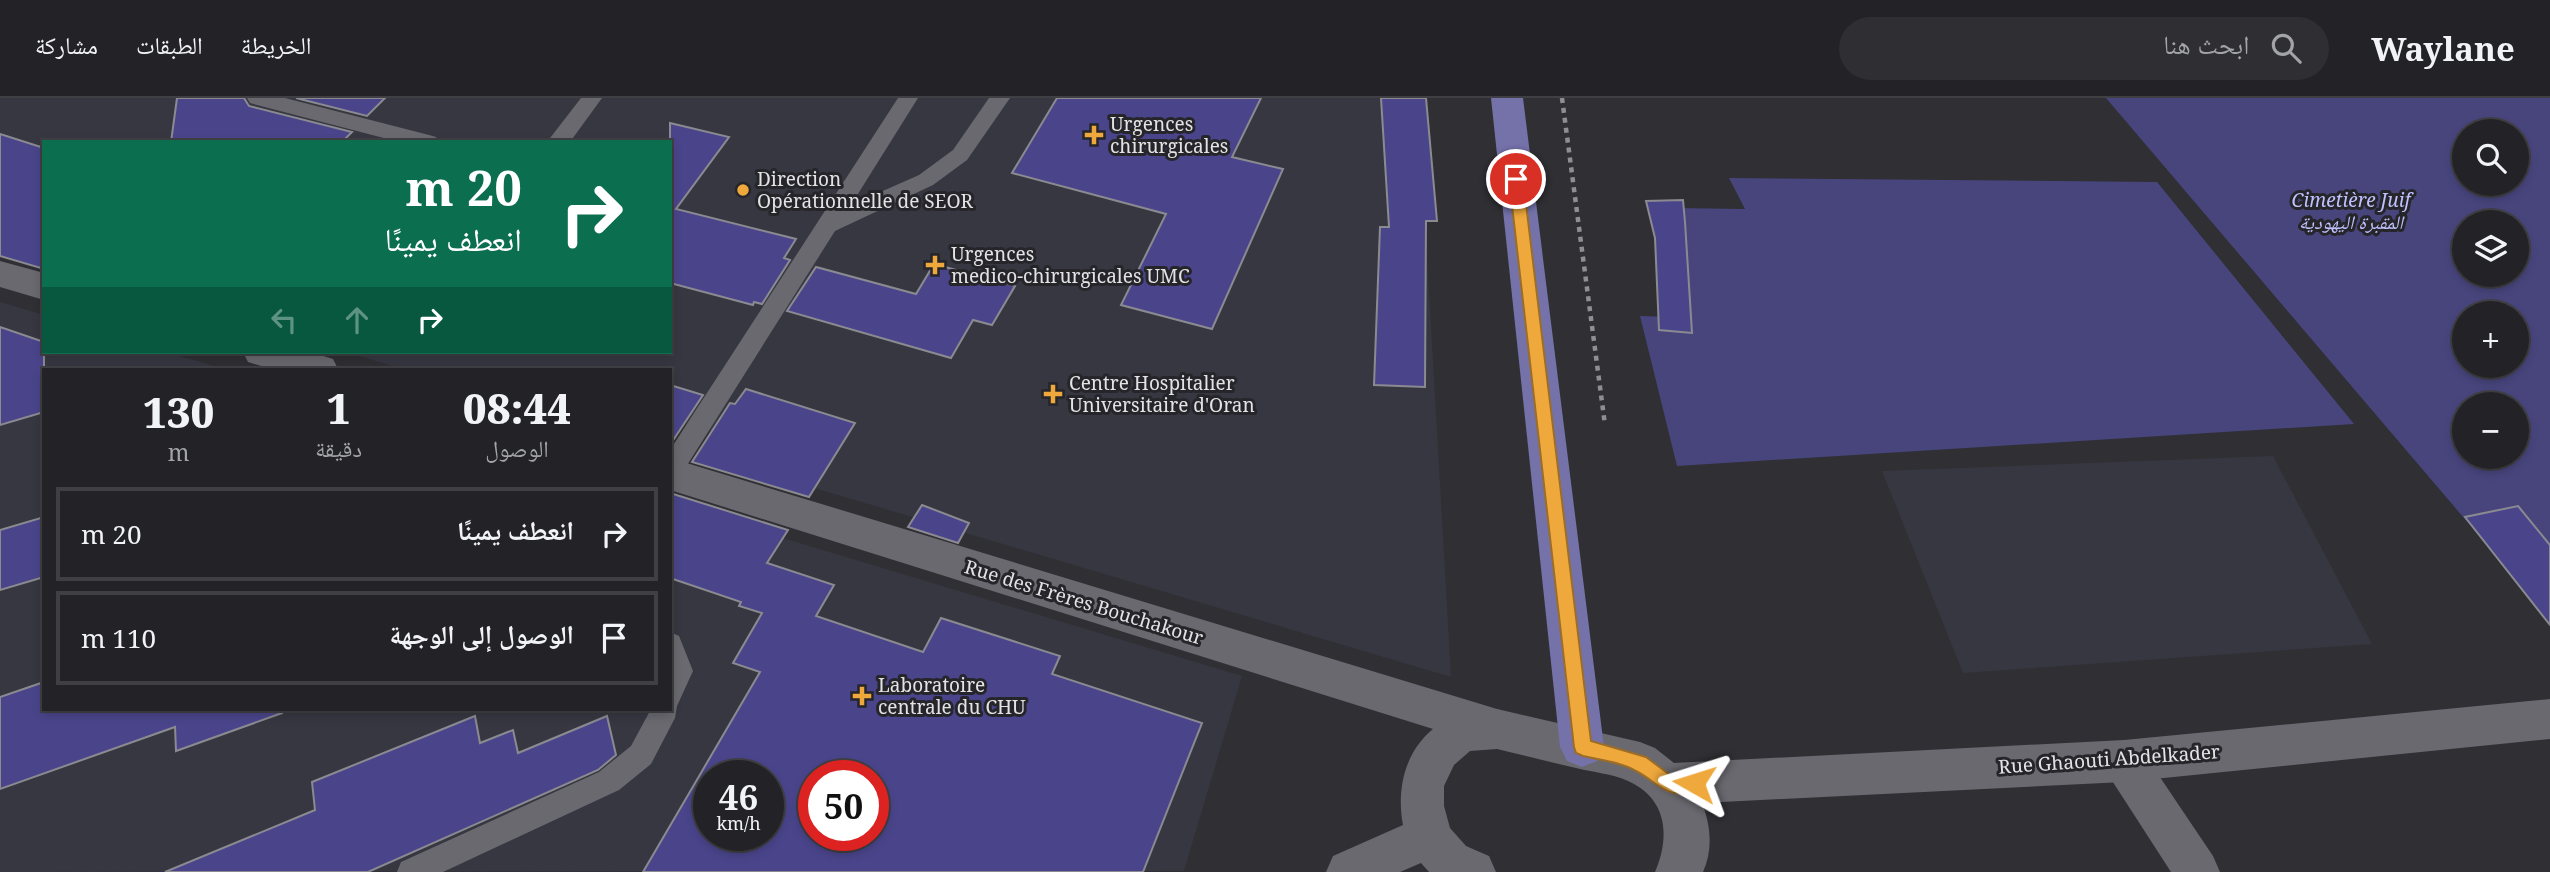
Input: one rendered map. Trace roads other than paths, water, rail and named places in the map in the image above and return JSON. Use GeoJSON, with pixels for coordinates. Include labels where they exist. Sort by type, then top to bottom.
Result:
{"type":"FeatureCollection","features":[{"type":"Feature","properties":{"kind":"main road"},"geometry":{"type":"LineString","coordinates":[[1507,98],[1583,747]]}},
{"type":"Feature","properties":{"kind":"main road"},"geometry":{"type":"LineString","coordinates":[[0,274],[42,286]]}},
{"type":"Feature","properties":{"kind":"main road"},"geometry":{"type":"LineString","coordinates":[[268,354],[317,368]]}},
{"type":"Feature","properties":{"kind":"main road","name":"Rue des Frères Bouchakour"},"geometry":{"type":"LineString","coordinates":[[672,474],[1497,729],[1583,747],[1640,763],[1667,784]]}},
{"type":"Feature","properties":{"kind":"main road","name":"Rue Ghaouti Abdelkader"},"geometry":{"type":"LineString","coordinates":[[1667,784],[2124,761],[2550,719]]}},
{"type":"Feature","properties":{"kind":"main road"},"geometry":{"type":"LineString","coordinates":[[1473,872],[1449,862],[1430,836],[1420,810],[1422,781],[1433,757],[1448,741],[1475,729],[1497,729]]}},
{"type":"Feature","properties":{"kind":"main road"},"geometry":{"type":"LineString","coordinates":[[2124,761],[2197,872]]}},
{"type":"Feature","properties":{"kind":"main road"},"geometry":{"type":"LineString","coordinates":[[1667,784],[1682,807],[1688,833],[1685,862],[1678,872]]}},
{"type":"Feature","properties":{"kind":"main road"},"geometry":{"type":"LineString","coordinates":[[1349,872],[1430,836]]}},
{"type":"Feature","properties":{"kind":"lane"},"geometry":{"type":"LineString","coordinates":[[257,98],[421,140]]}},
{"type":"Feature","properties":{"kind":"lane"},"geometry":{"type":"LineString","coordinates":[[559,140],[570,130],[592,98]]}},
{"type":"Feature","properties":{"kind":"lane"},"geometry":{"type":"LineString","coordinates":[[672,470],[908,98]]}},
{"type":"Feature","properties":{"kind":"lane"},"geometry":{"type":"LineString","coordinates":[[827,225],[926,180],[960,155],[1000,98]]}},
{"type":"Feature","properties":{"kind":"lane"},"geometry":{"type":"LineString","coordinates":[[672,649],[680,671],[672,691]]}},
{"type":"Feature","properties":{"kind":"lane"},"geometry":{"type":"LineString","coordinates":[[411,872],[609,781],[641,755],[665,711]]}},
{"type":"Feature","properties":{"kind":"place","name":"Urgences chirurgicales"},"geometry":{"type":"Point","coordinates":[1094,135]}},
{"type":"Feature","properties":{"kind":"place","name":"Direction Opérationnelle de SEOR"},"geometry":{"type":"Point","coordinates":[743,190]}},
{"type":"Feature","properties":{"kind":"place","name":"Urgences medico-chirurgicales UMC"},"geometry":{"type":"Point","coordinates":[935,265]}},
{"type":"Feature","properties":{"kind":"place","name":"Centre Hospitalier Universitaire d'Oran"},"geometry":{"type":"Point","coordinates":[1053,394]}},
{"type":"Feature","properties":{"kind":"place","name":"Laboratoire centrale du CHU"},"geometry":{"type":"Point","coordinates":[862,696]}},
{"type":"Feature","properties":{"kind":"park label","name":"Cimetière Juif المقبرة اليهودية"},"geometry":{"type":"Point","coordinates":[2351,211]}}]}
